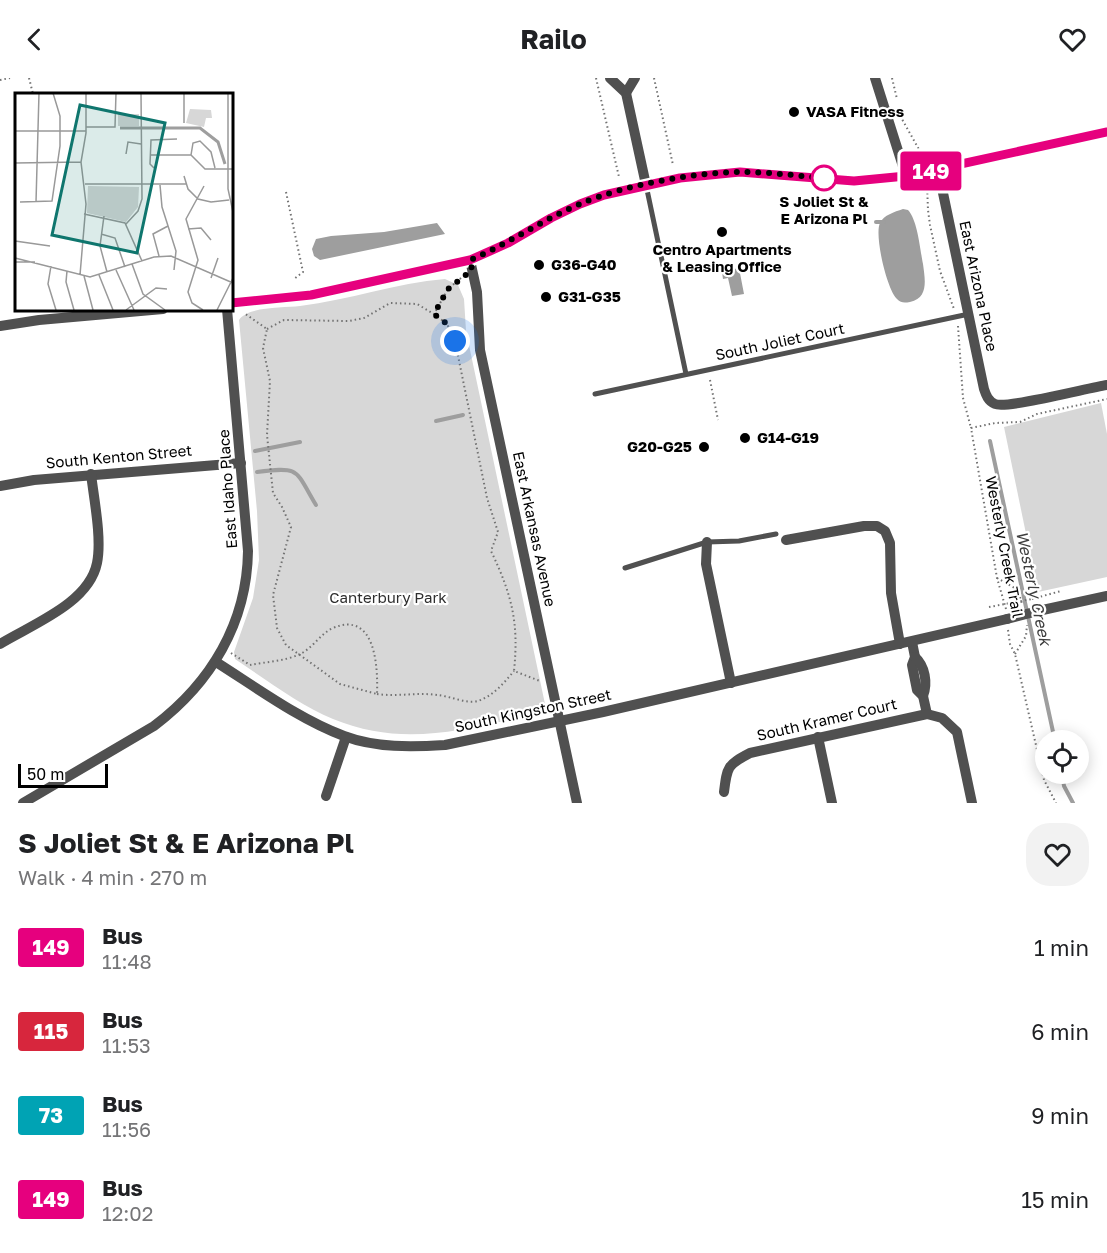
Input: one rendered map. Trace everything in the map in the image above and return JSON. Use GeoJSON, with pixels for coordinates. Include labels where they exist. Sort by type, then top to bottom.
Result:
{"type":"FeatureCollection","features":[{"type":"Feature","properties":{"kind":"street"},"geometry":{"type":"LineString","coordinates":[[610,78],[626,93],[646,185]]}},
{"type":"Feature","properties":{"kind":"street"},"geometry":{"type":"LineString","coordinates":[[626,93],[635,78]]}},
{"type":"Feature","properties":{"kind":"street"},"geometry":{"type":"LineString","coordinates":[[875,78],[906,176]]}},
{"type":"Feature","properties":{"kind":"street"},"geometry":{"type":"LineString","coordinates":[[232,303],[319,293],[471,265],[551,218],[580,204],[604,195],[646,185],[696,176],[740,172],[854,181],[906,176],[1107,132]]}},
{"type":"Feature","properties":{"kind":"street","name":"East Arizona Place"},"geometry":{"type":"LineString","coordinates":[[938,169],[984,389],[989,400],[996,405],[1013,405],[1107,384]]}},
{"type":"Feature","properties":{"kind":"street","name":"East Arkansas Avenue"},"geometry":{"type":"LineString","coordinates":[[471,265],[477,292],[480,350],[577,803]]}},
{"type":"Feature","properties":{"kind":"street"},"geometry":{"type":"LineString","coordinates":[[0,326],[152,310]]}},
{"type":"Feature","properties":{"kind":"street","name":"East Idaho Place"},"geometry":{"type":"LineString","coordinates":[[216,662],[224,649],[240,607],[248,563],[227,310]]}},
{"type":"Feature","properties":{"kind":"street","name":"South Kenton Street"},"geometry":{"type":"LineString","coordinates":[[0,486],[91,474],[241,463]]}},
{"type":"Feature","properties":{"kind":"street"},"geometry":{"type":"LineString","coordinates":[[0,644],[74,600],[90,582],[97,563],[98,545],[91,474]]}},
{"type":"Feature","properties":{"kind":"street"},"geometry":{"type":"LineString","coordinates":[[786,540],[864,526],[877,526],[885,531],[890,543],[891,593],[900,645]]}},
{"type":"Feature","properties":{"kind":"street"},"geometry":{"type":"LineString","coordinates":[[707,542],[706,564],[730,683]]}},
{"type":"Feature","properties":{"kind":"street","name":"South Kingston Street"},"geometry":{"type":"LineString","coordinates":[[216,662],[307,718],[346,737],[397,746],[445,745],[900,645],[1107,596]]}},
{"type":"Feature","properties":{"kind":"street"},"geometry":{"type":"LineString","coordinates":[[912,642],[915,657],[912,665],[917,690],[923,696],[927,714],[942,718],[957,732],[972,803]]}},
{"type":"Feature","properties":{"kind":"street"},"geometry":{"type":"LineString","coordinates":[[23,803],[154,726],[189,697],[216,662]]}},
{"type":"Feature","properties":{"kind":"street","name":"South Kramer Court"},"geometry":{"type":"LineString","coordinates":[[724,792],[726,770],[736,760],[750,753],[927,714]]}},
{"type":"Feature","properties":{"kind":"street"},"geometry":{"type":"LineString","coordinates":[[326,796],[346,737]]}},
{"type":"Feature","properties":{"kind":"street"},"geometry":{"type":"LineString","coordinates":[[818,737],[832,803]]}},
{"type":"Feature","properties":{"kind":"lane"},"geometry":{"type":"LineString","coordinates":[[646,185],[686,375]]}},
{"type":"Feature","properties":{"kind":"lane","name":"South Joliet Court"},"geometry":{"type":"LineString","coordinates":[[595,394],[969,314]]}},
{"type":"Feature","properties":{"kind":"lane"},"geometry":{"type":"LineString","coordinates":[[625,568],[707,542],[740,541],[776,534]]}},
{"type":"Feature","properties":{"kind":"path"},"geometry":{"type":"LineString","coordinates":[[0,80],[10,78]]}},
{"type":"Feature","properties":{"kind":"path"},"geometry":{"type":"LineString","coordinates":[[29,78],[33,93]]}},
{"type":"Feature","properties":{"kind":"path"},"geometry":{"type":"LineString","coordinates":[[596,78],[619,177]]}},
{"type":"Feature","properties":{"kind":"path"},"geometry":{"type":"LineString","coordinates":[[654,78],[673,165]]}},
{"type":"Feature","properties":{"kind":"path"},"geometry":{"type":"LineString","coordinates":[[890,78],[895,101]]}},
{"type":"Feature","properties":{"kind":"path"},"geometry":{"type":"LineString","coordinates":[[896,108],[921,153]]}},
{"type":"Feature","properties":{"kind":"path","name":"Westerly Creek Trail"},"geometry":{"type":"LineString","coordinates":[[927,184],[930,225],[940,271],[951,295],[959,333],[963,398],[971,428],[997,578],[1005,604],[1010,644],[1015,654],[1044,780],[1056,803]]}},
{"type":"Feature","properties":{"kind":"path"},"geometry":{"type":"LineString","coordinates":[[286,192],[303,272],[294,279]]}},
{"type":"Feature","properties":{"kind":"path"},"geometry":{"type":"LineString","coordinates":[[434,314],[448,289],[471,265]]}},
{"type":"Feature","properties":{"kind":"path"},"geometry":{"type":"LineString","coordinates":[[390,303],[417,304],[447,324],[455,341],[487,498],[498,532],[491,551],[501,572],[514,613],[517,641],[514,671],[498,689],[477,701],[459,700],[435,694],[393,696],[377,694],[340,684],[286,645],[277,628],[273,595],[291,527],[273,493],[267,435],[270,381],[263,348],[267,329],[284,320],[349,321],[364,318],[390,303]]}},
{"type":"Feature","properties":{"kind":"path"},"geometry":{"type":"LineString","coordinates":[[242,311],[267,329]]}},
{"type":"Feature","properties":{"kind":"path"},"geometry":{"type":"LineString","coordinates":[[710,380],[718,420]]}},
{"type":"Feature","properties":{"kind":"path"},"geometry":{"type":"LineString","coordinates":[[971,428],[995,423],[1020,422],[1037,414],[1107,399]]}},
{"type":"Feature","properties":{"kind":"path"},"geometry":{"type":"LineString","coordinates":[[989,607],[1061,591]]}},
{"type":"Feature","properties":{"kind":"path"},"geometry":{"type":"LineString","coordinates":[[224,649],[250,665],[299,655],[332,628],[349,624],[364,631],[374,649],[377,694]]}},
{"type":"Feature","properties":{"kind":"path"},"geometry":{"type":"LineString","coordinates":[[514,671],[552,686]]}},
{"type":"Feature","properties":{"kind":"green space","name":"Canterbury Park"},"geometry":{"type":"Polygon","coordinates":[[[445,279],[458,285],[464,299],[466,331],[545,704],[541,713],[462,729],[437,733],[386,733],[360,728],[321,714],[283,692],[235,659],[234,652],[253,598],[259,560],[257,511],[239,320],[244,315],[258,310],[300,306],[445,279]]]}},
{"type":"Feature","properties":{"kind":"green space"},"geometry":{"type":"Polygon","coordinates":[[[1101,403],[1107,434],[1107,577],[1038,592],[1004,427],[1101,403]]]}},
{"type":"Feature","properties":{"kind":"shaded area"},"geometry":{"type":"Polygon","coordinates":[[[903,209],[908,210],[916,228],[925,282],[920,296],[906,303],[897,299],[889,285],[882,262],[879,239],[882,220],[903,209]]]}},
{"type":"Feature","properties":{"kind":"shaded area"},"geometry":{"type":"Polygon","coordinates":[[[437,223],[445,234],[320,260],[314,256],[312,249],[316,239],[384,232],[437,223]]]}},
{"type":"Feature","properties":{"kind":"shaded area"},"geometry":{"type":"Polygon","coordinates":[[[732,262],[734,269],[739,268],[744,294],[732,296],[728,278],[723,279],[722,272],[727,271],[725,263],[732,262]]]}},
{"type":"Feature","properties":{"kind":"waterway"},"geometry":{"type":"LineString","coordinates":[[876,222],[884,222]]}},
{"type":"Feature","properties":{"kind":"waterway"},"geometry":{"type":"LineString","coordinates":[[436,421],[463,415]]}},
{"type":"Feature","properties":{"kind":"waterway","name":"Westerly Creek"},"geometry":{"type":"LineString","coordinates":[[990,441],[1053,730]]}},
{"type":"Feature","properties":{"kind":"waterway"},"geometry":{"type":"LineString","coordinates":[[255,451],[300,442]]}},
{"type":"Feature","properties":{"kind":"waterway"},"geometry":{"type":"LineString","coordinates":[[257,472],[282,470],[295,473],[316,505]]}},
{"type":"Feature","properties":{"kind":"waterway","name":"Westerly Creek"},"geometry":{"type":"LineString","coordinates":[[1064,784],[1073,803]]}},
{"type":"Feature","properties":{"kind":"bus line","name":"149"},"geometry":{"type":"LineString","coordinates":[[232,303],[311,295],[453,265],[508,243],[580,204],[604,195],[646,185],[696,176],[740,172],[858,181],[877,180],[906,176],[1107,132]]}},
{"type":"Feature","properties":{"kind":"place","name":"VASA Fitness"},"geometry":{"type":"Point","coordinates":[794,112]}},
{"type":"Feature","properties":{"kind":"place","name":"S Joliet St & E Arizona Pl"},"geometry":{"type":"Point","coordinates":[824,178]}},
{"type":"Feature","properties":{"kind":"place","name":"Centro Apartments & Leasing Office"},"geometry":{"type":"Point","coordinates":[722,232]}},
{"type":"Feature","properties":{"kind":"place","name":"G36-G40"},"geometry":{"type":"Point","coordinates":[539,265]}},
{"type":"Feature","properties":{"kind":"place","name":"G31-G35"},"geometry":{"type":"Point","coordinates":[546,297]}},
{"type":"Feature","properties":{"kind":"place","name":"G14-G19"},"geometry":{"type":"Point","coordinates":[745,438]}},
{"type":"Feature","properties":{"kind":"place","name":"G20-G25"},"geometry":{"type":"Point","coordinates":[704,447]}},
{"type":"Feature","properties":{"kind":"route"},"geometry":{"type":"LineString","coordinates":[[455,341],[447,324],[434,314],[448,289],[472,270],[470,260],[508,243],[580,204],[604,195],[646,185],[712,174],[758,172],[831,179],[824,178]]}}]}
